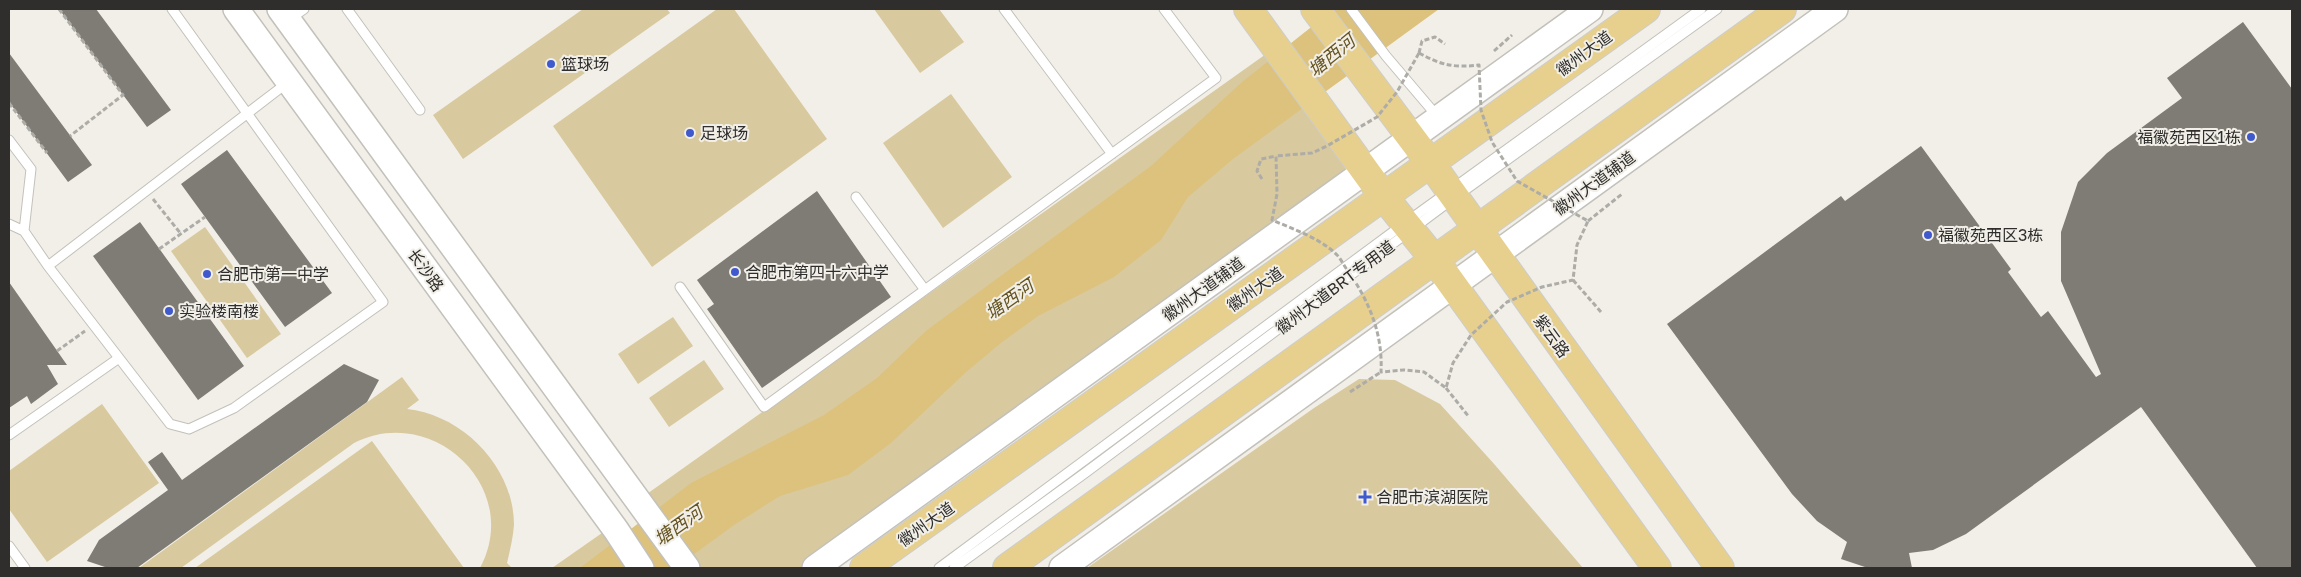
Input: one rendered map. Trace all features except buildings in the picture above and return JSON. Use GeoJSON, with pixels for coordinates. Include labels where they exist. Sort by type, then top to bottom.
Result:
{"type":"FeatureCollection","features":[{"type":"Feature","properties":{"kind":"main road"},"geometry":{"type":"LineString","coordinates":[[1248,9],[1384,197],[1434,259],[1657,568]]}},
{"type":"Feature","properties":{"kind":"main road","name":"徽州大道"},"geometry":{"type":"LineString","coordinates":[[864,568],[1646,9]]}},
{"type":"Feature","properties":{"kind":"main road"},"geometry":{"type":"LineString","coordinates":[[1007,568],[1782,9]]}},
{"type":"Feature","properties":{"kind":"main road","name":"紫云路"},"geometry":{"type":"LineString","coordinates":[[1317,12],[1431,164],[1494,255],[1720,568]]}},
{"type":"Feature","properties":{"kind":"street","name":"长沙路"},"geometry":{"type":"LineString","coordinates":[[236,9],[616,530],[641,568]]}},
{"type":"Feature","properties":{"kind":"street","name":"徽州大道辅道"},"geometry":{"type":"LineString","coordinates":[[815,568],[1590,9]]}},
{"type":"Feature","properties":{"kind":"street","name":"徽州大道辅道"},"geometry":{"type":"LineString","coordinates":[[1062,568],[1835,9]]}},
{"type":"Feature","properties":{"kind":"street"},"geometry":{"type":"LineString","coordinates":[[291,13],[687,568]]}},
{"type":"Feature","properties":{"kind":"lane"},"geometry":{"type":"LineString","coordinates":[[9,224],[24,231],[48,266],[170,424],[190,429],[234,408],[383,302],[249,113],[172,9]]}},
{"type":"Feature","properties":{"kind":"lane"},"geometry":{"type":"LineString","coordinates":[[347,9],[420,110]]}},
{"type":"Feature","properties":{"kind":"lane"},"geometry":{"type":"LineString","coordinates":[[1004,9],[1112,154]]}},
{"type":"Feature","properties":{"kind":"lane"},"geometry":{"type":"LineString","coordinates":[[680,287],[764,407],[1216,78],[1164,9]]}},
{"type":"Feature","properties":{"kind":"lane"},"geometry":{"type":"LineString","coordinates":[[1351,9],[1386,56],[1438,118]]}},
{"type":"Feature","properties":{"kind":"lane","name":"徽州大道BRT专用道"},"geometry":{"type":"LineString","coordinates":[[939,568],[1452,194],[1701,9]]}},
{"type":"Feature","properties":{"kind":"lane","name":"徽州大道BRT专用道"},"geometry":{"type":"LineString","coordinates":[[1452,194],[1717,9]]}},
{"type":"Feature","properties":{"kind":"lane"},"geometry":{"type":"LineString","coordinates":[[48,266],[289,82]]}},
{"type":"Feature","properties":{"kind":"lane"},"geometry":{"type":"LineString","coordinates":[[9,140],[31,169],[24,231]]}},
{"type":"Feature","properties":{"kind":"lane"},"geometry":{"type":"LineString","coordinates":[[856,197],[925,290]]}},
{"type":"Feature","properties":{"kind":"lane","name":"徽州大道BRT专用道"},"geometry":{"type":"LineString","coordinates":[[954,568],[1085,474],[1408,226]]}},
{"type":"Feature","properties":{"kind":"lane"},"geometry":{"type":"LineString","coordinates":[[9,435],[119,358]]}},
{"type":"Feature","properties":{"kind":"lane"},"geometry":{"type":"LineString","coordinates":[[9,546],[25,568]]}},
{"type":"Feature","properties":{"kind":"path"},"geometry":{"type":"LineString","coordinates":[[59,9],[123,95],[70,136]]}},
{"type":"Feature","properties":{"kind":"path"},"geometry":{"type":"LineString","coordinates":[[1262,179],[1257,171],[1261,159],[1312,153],[1377,117],[1397,92],[1419,53],[1422,41],[1434,37],[1445,44]]}},
{"type":"Feature","properties":{"kind":"path"},"geometry":{"type":"LineString","coordinates":[[1419,53],[1440,64],[1461,67],[1479,65],[1481,110],[1492,142],[1517,181],[1588,221]]}},
{"type":"Feature","properties":{"kind":"path"},"geometry":{"type":"LineString","coordinates":[[9,103],[47,153]]}},
{"type":"Feature","properties":{"kind":"path"},"geometry":{"type":"LineString","coordinates":[[1276,156],[1277,194],[1272,220],[1309,236],[1337,254],[1360,287],[1376,323],[1382,354],[1381,372]]}},
{"type":"Feature","properties":{"kind":"path"},"geometry":{"type":"LineString","coordinates":[[146,191],[182,234]]}},
{"type":"Feature","properties":{"kind":"path"},"geometry":{"type":"LineString","coordinates":[[1601,312],[1573,280],[1577,246],[1588,221],[1622,194]]}},
{"type":"Feature","properties":{"kind":"path"},"geometry":{"type":"LineString","coordinates":[[160,249],[205,217]]}},
{"type":"Feature","properties":{"kind":"path"},"geometry":{"type":"LineString","coordinates":[[1446,388],[1452,363],[1471,335],[1507,302],[1542,287],[1573,280]]}},
{"type":"Feature","properties":{"kind":"path"},"geometry":{"type":"LineString","coordinates":[[57,351],[93,325]]}},
{"type":"Feature","properties":{"kind":"path"},"geometry":{"type":"LineString","coordinates":[[1350,392],[1381,372],[1404,370],[1424,372],[1446,388],[1469,418]]}},
{"type":"Feature","properties":{"kind":"shaded area","name":"篮球场"},"geometry":{"type":"Polygon","coordinates":[[[583,9],[667,9],[670,13],[463,159],[433,115],[583,9]]]}},
{"type":"Feature","properties":{"kind":"shaded area","name":"足球场"},"geometry":{"type":"Polygon","coordinates":[[[717,9],[734,9],[827,139],[652,267],[553,126],[717,9]]]}},
{"type":"Feature","properties":{"kind":"shaded area"},"geometry":{"type":"Polygon","coordinates":[[[874,9],[939,9],[964,42],[920,73],[874,9]]]}},
{"type":"Feature","properties":{"kind":"shaded area"},"geometry":{"type":"Polygon","coordinates":[[[1276,47],[1367,171],[815,568],[687,568],[637,501],[1276,47]]]}},
{"type":"Feature","properties":{"kind":"shaded area"},"geometry":{"type":"Polygon","coordinates":[[[951,94],[1012,177],[943,228],[883,143],[951,94]]]}},
{"type":"Feature","properties":{"kind":"shaded area"},"geometry":{"type":"Polygon","coordinates":[[[205,227],[281,334],[247,358],[171,251],[205,227]]]}},
{"type":"Feature","properties":{"kind":"shaded area"},"geometry":{"type":"Polygon","coordinates":[[[673,317],[693,346],[638,384],[618,354],[673,317]]]}},
{"type":"Feature","properties":{"kind":"shaded area"},"geometry":{"type":"Polygon","coordinates":[[[704,360],[724,389],[669,427],[649,398],[704,360]]]}},
{"type":"Feature","properties":{"kind":"shaded area"},"geometry":{"type":"Polygon","coordinates":[[[402,377],[419,400],[407,409],[428,413],[465,433],[495,464],[505,483],[512,504],[514,525],[507,563],[512,568],[480,568],[490,538],[490,509],[480,483],[463,460],[440,444],[413,434],[384,434],[354,443],[181,568],[139,568],[402,377]]]}},
{"type":"Feature","properties":{"kind":"shaded area","name":"合肥市滨湖医院"},"geometry":{"type":"Polygon","coordinates":[[[1359,379],[1395,380],[1440,404],[1583,568],[1087,568],[1314,408],[1359,379]]]}},
{"type":"Feature","properties":{"kind":"shaded area"},"geometry":{"type":"Polygon","coordinates":[[[102,404],[159,483],[47,562],[9,509],[9,471],[102,404]]]}},
{"type":"Feature","properties":{"kind":"shaded area"},"geometry":{"type":"Polygon","coordinates":[[[372,441],[464,568],[195,568],[372,441]]]}},
{"type":"Feature","properties":{"kind":"shaded area"},"geometry":{"type":"Polygon","coordinates":[[[612,526],[641,568],[552,568],[612,526]]]}},
{"type":"Feature","properties":{"kind":"water","name":"塘西河"},"geometry":{"type":"Polygon","coordinates":[[[1334,9],[1439,9],[1233,159],[1188,197],[1161,240],[1114,277],[1038,316],[1002,342],[965,373],[891,443],[848,475],[780,496],[734,525],[675,568],[580,568],[691,483],[824,415],[877,378],[927,330],[1151,166],[1242,82],[1334,9]]]}},
{"type":"Feature","properties":{"kind":"place","name":"篮球场"},"geometry":{"type":"Point","coordinates":[551,64]}},
{"type":"Feature","properties":{"kind":"place","name":"足球场"},"geometry":{"type":"Point","coordinates":[690,133]}},
{"type":"Feature","properties":{"kind":"place","name":"福徽苑西区1栋"},"geometry":{"type":"Point","coordinates":[2251,137]}},
{"type":"Feature","properties":{"kind":"place","name":"福徽苑西区3栋"},"geometry":{"type":"Point","coordinates":[1928,235]}},
{"type":"Feature","properties":{"kind":"place","name":"合肥市第四十六中学"},"geometry":{"type":"Point","coordinates":[735,272]}},
{"type":"Feature","properties":{"kind":"place","name":"合肥市第一中学"},"geometry":{"type":"Point","coordinates":[207,274]}},
{"type":"Feature","properties":{"kind":"place","name":"实验楼南楼"},"geometry":{"type":"Point","coordinates":[169,311]}},
{"type":"Feature","properties":{"kind":"place","name":"合肥市滨湖医院"},"geometry":{"type":"Point","coordinates":[1365,497]}}]}
